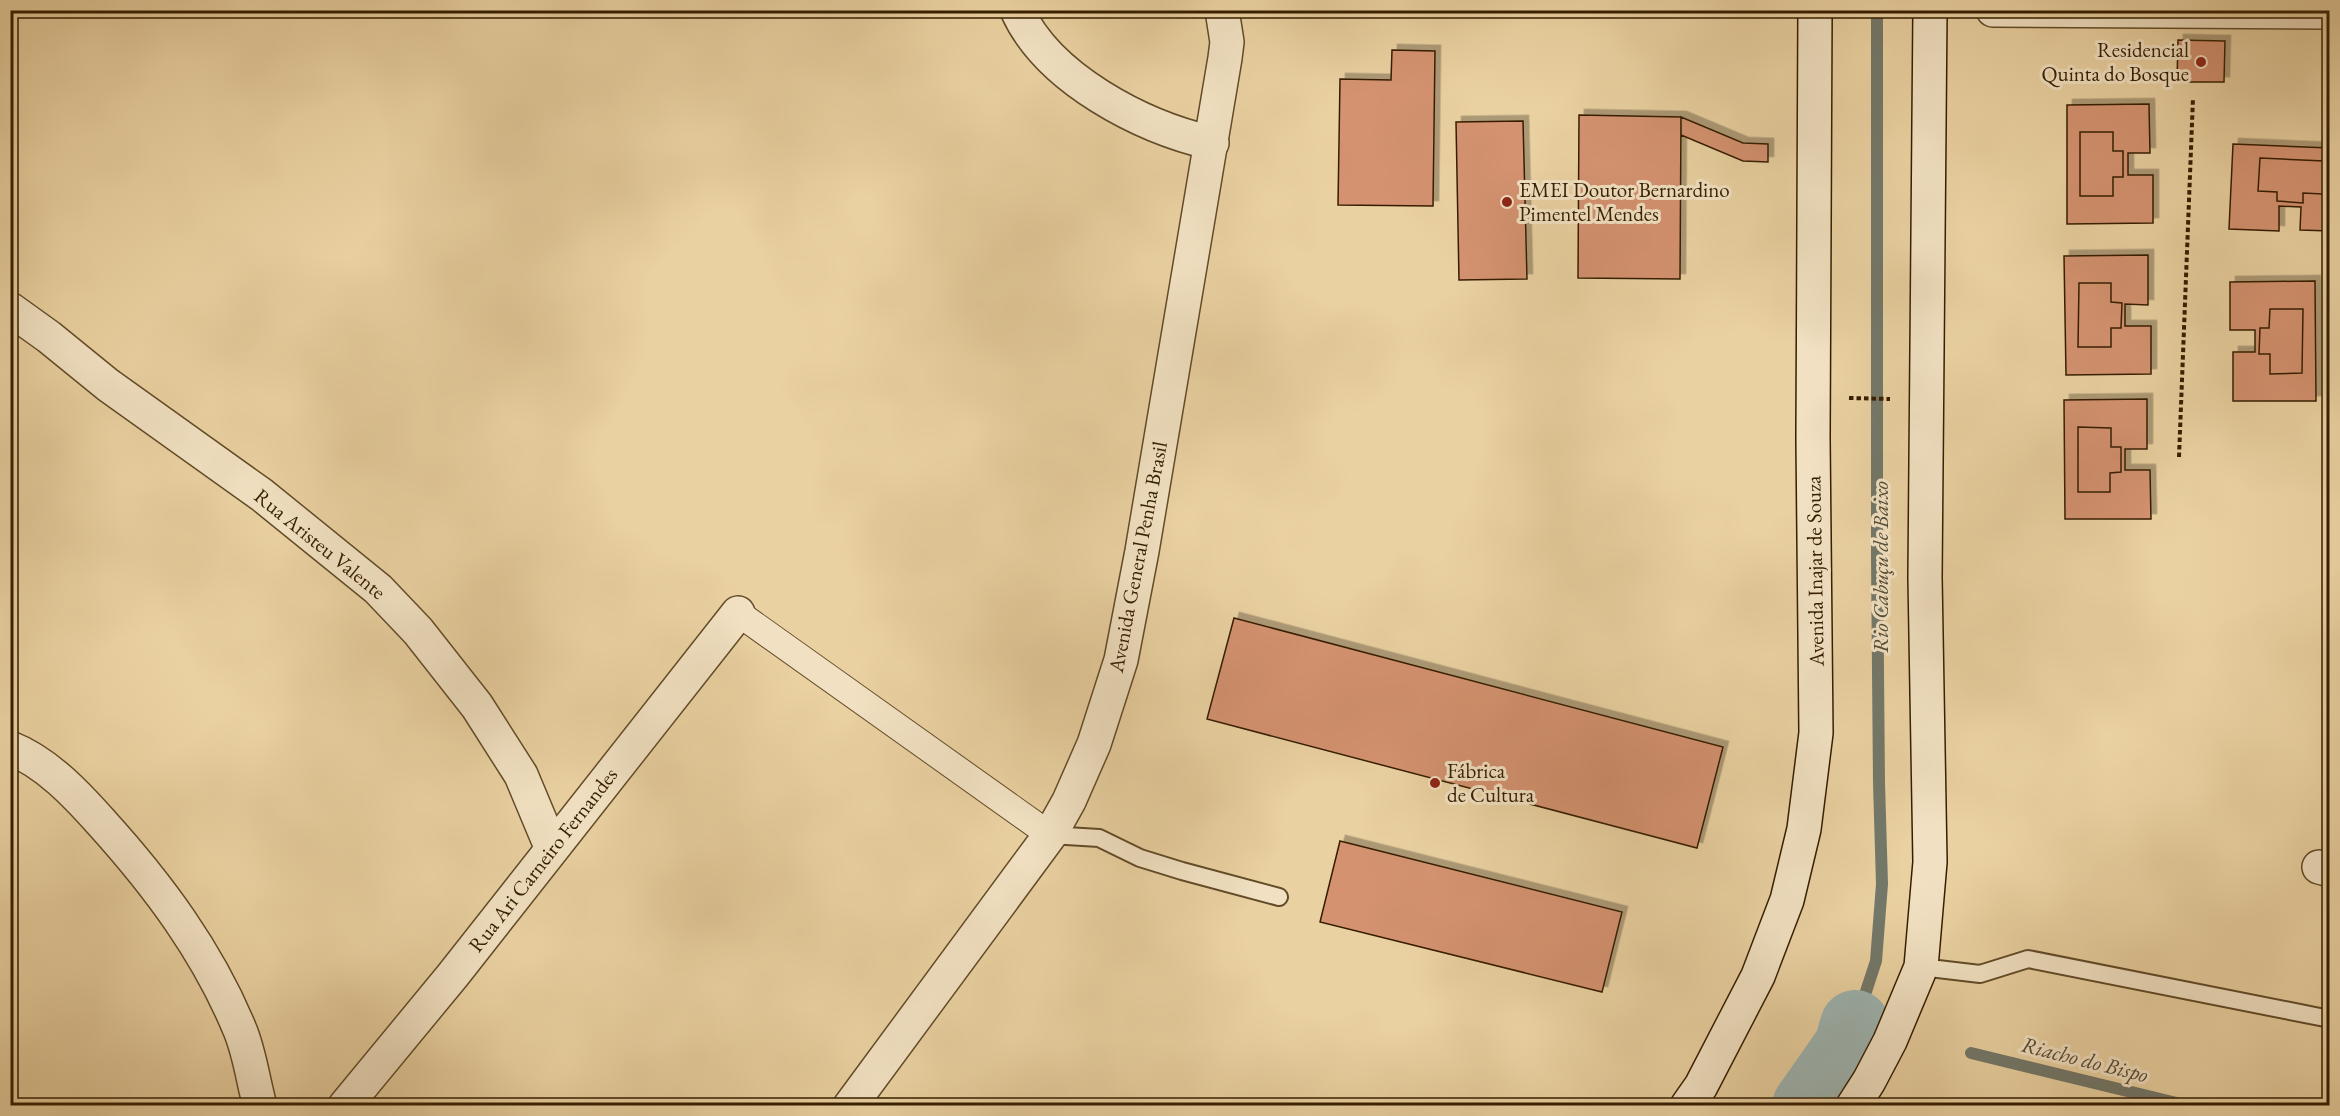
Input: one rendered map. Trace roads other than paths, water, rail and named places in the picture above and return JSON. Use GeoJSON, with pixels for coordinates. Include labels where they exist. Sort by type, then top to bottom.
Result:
{"type":"FeatureCollection","features":[{"type":"Feature","properties":{"kind":"street"},"geometry":{"type":"LineString","coordinates":[[1017,10],[1047,53],[1080,82],[1118,108],[1191,138],[1212,143]]}},
{"type":"Feature","properties":{"kind":"street","name":"Avenida General Penha Brasil"},"geometry":{"type":"LineString","coordinates":[[850,1106],[1050,835],[1069,801],[1094,744],[1121,660],[1212,143],[1227,42],[1222,10]]}},
{"type":"Feature","properties":{"kind":"street","name":"Avenida General Penha Brasil"},"geometry":{"type":"LineString","coordinates":[[1227,42],[1246,10]]}},
{"type":"Feature","properties":{"kind":"street","name":"Avenida Inajar de Souza"},"geometry":{"type":"LineString","coordinates":[[1687,1106],[1701,1086],[1758,976],[1787,900],[1804,829],[1816,733],[1813,439],[1815,10]]}},
{"type":"Feature","properties":{"kind":"street"},"geometry":{"type":"LineString","coordinates":[[1853,1106],[1890,1041],[1921,967],[1930,862],[1925,577],[1930,10]]}},
{"type":"Feature","properties":{"kind":"street"},"geometry":{"type":"LineString","coordinates":[[1993,10],[2330,12]]}},
{"type":"Feature","properties":{"kind":"street","name":"Rua Aristeu Valente"},"geometry":{"type":"LineString","coordinates":[[10,309],[108,385],[262,495],[378,589],[418,631],[477,706],[521,775],[552,849]]}},
{"type":"Feature","properties":{"kind":"street"},"geometry":{"type":"LineString","coordinates":[[738,613],[1050,835]]}},
{"type":"Feature","properties":{"kind":"street","name":"Rua Ari Carneiro Fernandes"},"geometry":{"type":"LineString","coordinates":[[345,1106],[453,975],[738,613]]}},
{"type":"Feature","properties":{"kind":"street"},"geometry":{"type":"LineString","coordinates":[[10,748],[30,756],[81,800],[123,846],[176,912],[212,971],[241,1032],[260,1106]]}},
{"type":"Feature","properties":{"kind":"lane"},"geometry":{"type":"LineString","coordinates":[[1050,835],[1099,838],[1140,858],[1279,897]]}},
{"type":"Feature","properties":{"kind":"lane"},"geometry":{"type":"LineString","coordinates":[[1921,967],[1980,974],[2028,958],[2330,1019]]}},
{"type":"Feature","properties":{"kind":"waterway","name":"Rio Cabuçu de Baixo"},"geometry":{"type":"LineString","coordinates":[[1855,1025],[1876,961],[1882,884],[1877,559],[1877,10]]}},
{"type":"Feature","properties":{"kind":"waterway","name":"Rio Cabuçu de Baixo"},"geometry":{"type":"LineString","coordinates":[[1807,1106],[1849,1046],[1855,1025]]}},
{"type":"Feature","properties":{"kind":"waterway","name":"Riacho do Bispo"},"geometry":{"type":"LineString","coordinates":[[1971,1053],[2189,1106]]}},
{"type":"Feature","properties":{"kind":"place","name":"Residencial Quinta do Bosque"},"geometry":{"type":"Point","coordinates":[2201,62]}},
{"type":"Feature","properties":{"kind":"place","name":"EMEI Doutor Bernardino Pimentel Mendes"},"geometry":{"type":"Point","coordinates":[1507,202]}},
{"type":"Feature","properties":{"kind":"place","name":"Fábrica de Cultura"},"geometry":{"type":"Point","coordinates":[1435,783]}}]}
